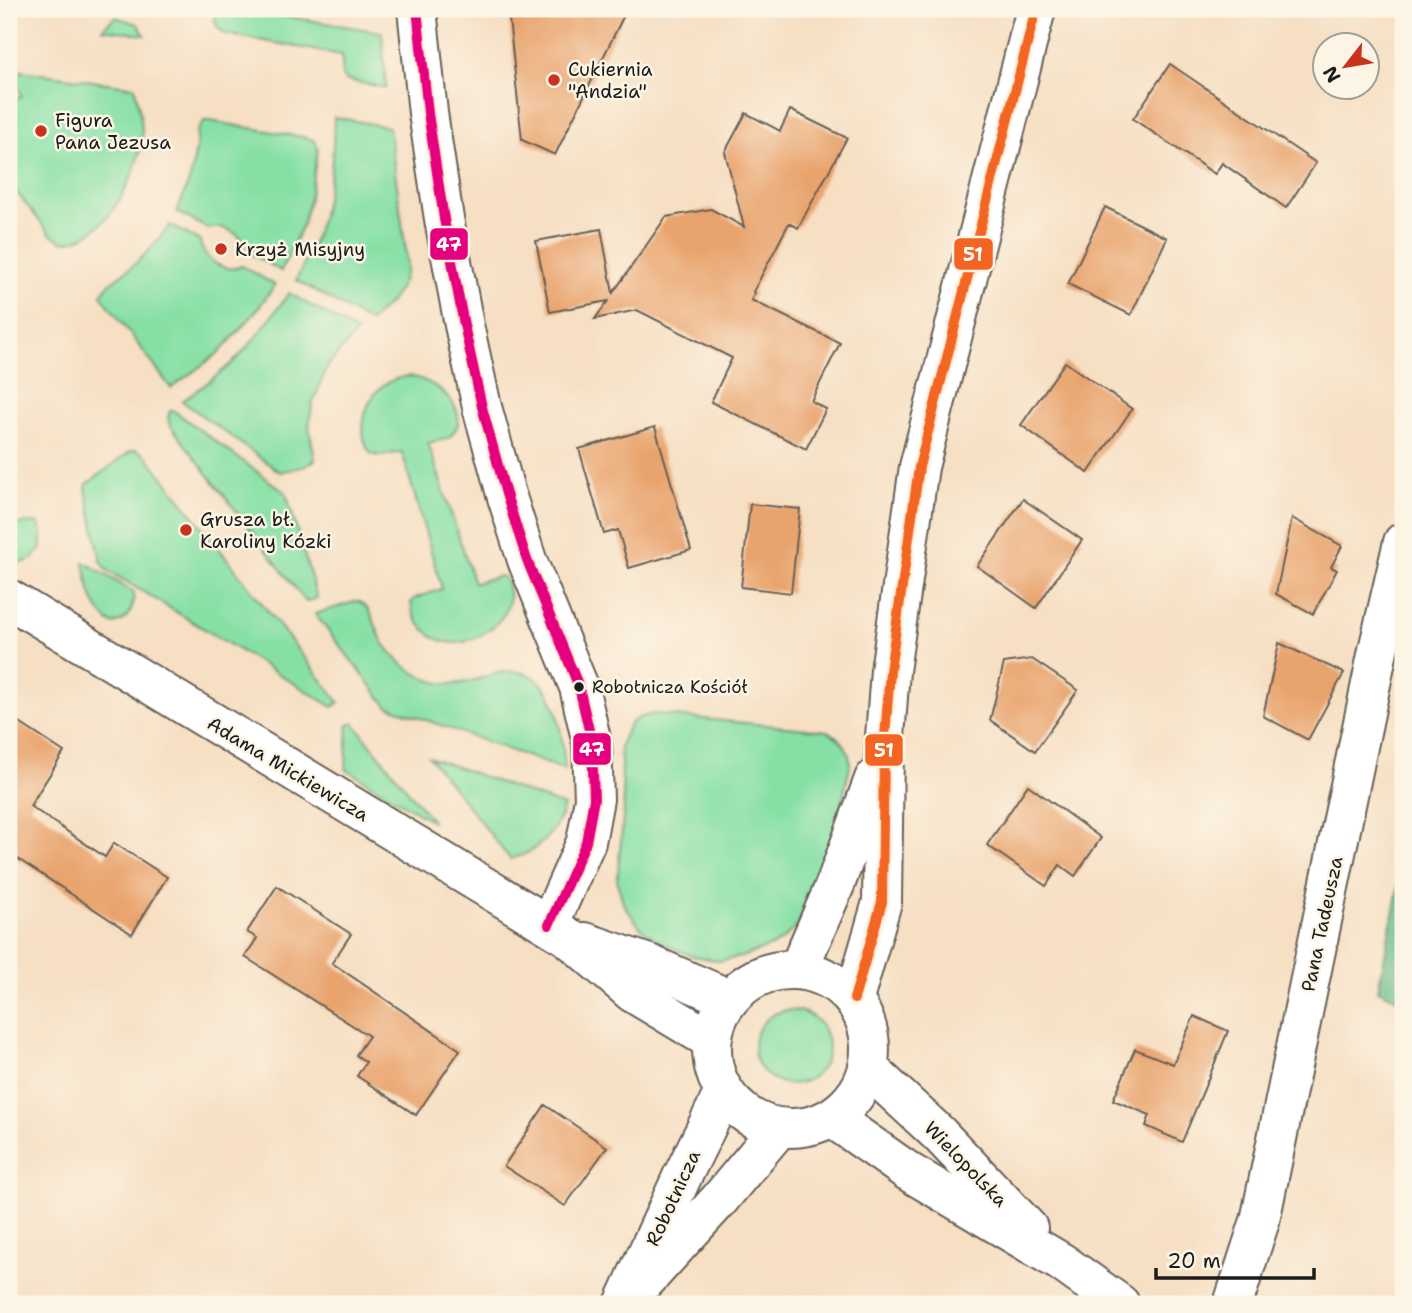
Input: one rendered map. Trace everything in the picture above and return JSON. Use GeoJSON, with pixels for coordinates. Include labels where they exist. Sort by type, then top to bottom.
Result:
{"type":"FeatureCollection","features":[{"type":"Feature","properties":{"kind":"street"},"geometry":{"type":"LineString","coordinates":[[417,9],[428,113],[444,219],[482,407],[523,547],[579,687],[592,743],[594,799],[586,842],[559,931]]}},
{"type":"Feature","properties":{"kind":"street"},"geometry":{"type":"LineString","coordinates":[[855,999],[882,902],[884,750],[890,671],[919,467],[1036,9]]}},
{"type":"Feature","properties":{"kind":"street","name":"Pana Tadeusza"},"geometry":{"type":"LineString","coordinates":[[1233,1304],[1260,1222],[1378,650],[1403,542]]}},
{"type":"Feature","properties":{"kind":"street","name":"Adama Mickiewicza"},"geometry":{"type":"LineString","coordinates":[[9,599],[559,931],[633,993],[711,1040]]}},
{"type":"Feature","properties":{"kind":"street"},"geometry":{"type":"LineString","coordinates":[[798,970],[835,885],[884,750]]}},
{"type":"Feature","properties":{"kind":"street","name":"Adama Mickiewicza"},"geometry":{"type":"LineString","coordinates":[[559,931],[649,964],[729,999]]}},
{"type":"Feature","properties":{"kind":"street"},"geometry":{"type":"LineString","coordinates":[[778,970],[798,970],[824,977],[855,999],[867,1028],[870,1051],[868,1068],[856,1095],[832,1118],[807,1127],[779,1128],[749,1117],[724,1092],[713,1070],[711,1040],[717,1019],[741,986],[778,970]]}},
{"type":"Feature","properties":{"kind":"street","name":"Wielopolska"},"geometry":{"type":"LineString","coordinates":[[868,1068],[939,1135],[1061,1262]]}},
{"type":"Feature","properties":{"kind":"street","name":"Robotnicza"},"geometry":{"type":"LineString","coordinates":[[624,1304],[724,1092]]}},
{"type":"Feature","properties":{"kind":"street","name":"Wielopolska"},"geometry":{"type":"LineString","coordinates":[[832,1118],[909,1172],[1061,1262],[1120,1304]]}},
{"type":"Feature","properties":{"kind":"street","name":"Robotnicza"},"geometry":{"type":"LineString","coordinates":[[624,1304],[719,1200],[779,1128]]}},
{"type":"Feature","properties":{"kind":"green space"},"geometry":{"type":"Polygon","coordinates":[[[220,9],[239,9],[382,32],[386,88],[346,80],[342,75],[342,55],[225,34],[218,28],[215,20],[215,14],[220,9]]]}},
{"type":"Feature","properties":{"kind":"green space"},"geometry":{"type":"Polygon","coordinates":[[[115,17],[138,24],[145,35],[102,29],[115,17]]]}},
{"type":"Feature","properties":{"kind":"green space"},"geometry":{"type":"Polygon","coordinates":[[[21,71],[135,87],[142,136],[135,168],[107,218],[79,238],[63,242],[50,234],[9,183],[9,126],[14,124],[12,112],[16,99],[22,96],[16,82],[21,71]]]}},
{"type":"Feature","properties":{"kind":"green space"},"geometry":{"type":"Polygon","coordinates":[[[334,117],[389,127],[407,268],[402,284],[390,302],[370,322],[296,280],[314,241],[326,202],[332,161],[334,117]]]}},
{"type":"Feature","properties":{"kind":"green space"},"geometry":{"type":"Polygon","coordinates":[[[204,121],[315,141],[318,149],[309,201],[302,226],[281,271],[250,253],[239,236],[228,229],[208,229],[177,212],[190,179],[197,131],[204,121]]]}},
{"type":"Feature","properties":{"kind":"green space"},"geometry":{"type":"Polygon","coordinates":[[[170,225],[200,241],[205,254],[215,263],[229,268],[242,266],[275,285],[220,352],[171,388],[101,295],[111,282],[144,255],[170,225]]]}},
{"type":"Feature","properties":{"kind":"green space"},"geometry":{"type":"Polygon","coordinates":[[[289,293],[357,332],[328,365],[312,405],[309,427],[315,460],[306,466],[280,472],[182,401],[221,373],[242,353],[289,293]]]}},
{"type":"Feature","properties":{"kind":"green space"},"geometry":{"type":"Polygon","coordinates":[[[409,376],[426,381],[442,392],[449,398],[458,414],[455,431],[449,438],[428,443],[474,583],[500,576],[505,578],[508,588],[508,605],[501,619],[480,636],[464,642],[448,642],[433,636],[420,625],[412,610],[411,602],[415,598],[442,589],[402,452],[381,456],[371,454],[364,437],[364,418],[371,399],[390,381],[409,376]]]}},
{"type":"Feature","properties":{"kind":"green space"},"geometry":{"type":"Polygon","coordinates":[[[173,410],[286,493],[317,598],[306,602],[170,425],[168,418],[173,410]]]}},
{"type":"Feature","properties":{"kind":"green space"},"geometry":{"type":"Polygon","coordinates":[[[136,450],[145,454],[339,702],[333,707],[107,570],[101,561],[87,484],[136,450]]]}},
{"type":"Feature","properties":{"kind":"green space"},"geometry":{"type":"Polygon","coordinates":[[[38,523],[42,539],[37,553],[26,562],[9,561],[9,528],[18,524],[38,523]]]}},
{"type":"Feature","properties":{"kind":"green space"},"geometry":{"type":"Polygon","coordinates":[[[84,562],[134,592],[132,608],[123,621],[112,624],[99,611],[92,596],[84,562]]]}},
{"type":"Feature","properties":{"kind":"green space"},"geometry":{"type":"Polygon","coordinates":[[[357,601],[367,608],[381,639],[391,653],[406,667],[426,679],[456,684],[510,671],[524,673],[536,679],[545,688],[557,714],[565,770],[387,706],[315,614],[357,601]]]}},
{"type":"Feature","properties":{"kind":"green space"},"geometry":{"type":"Polygon","coordinates":[[[654,714],[827,731],[837,737],[847,749],[850,766],[831,853],[798,925],[774,945],[721,961],[692,956],[660,942],[641,928],[624,905],[617,882],[624,809],[620,746],[633,721],[654,714]]]}},
{"type":"Feature","properties":{"kind":"green space"},"geometry":{"type":"Polygon","coordinates":[[[353,722],[433,822],[346,769],[348,725],[353,722]]]}},
{"type":"Feature","properties":{"kind":"green space"},"geometry":{"type":"Polygon","coordinates":[[[429,757],[564,806],[561,815],[544,840],[529,852],[510,859],[429,757]]]}},
{"type":"Feature","properties":{"kind":"green space"},"geometry":{"type":"Polygon","coordinates":[[[1403,863],[1403,1002],[1378,990],[1403,863]]]}},
{"type":"Feature","properties":{"kind":"green space"},"geometry":{"type":"Polygon","coordinates":[[[784,1010],[798,1010],[812,1016],[822,1026],[828,1047],[826,1061],[812,1078],[798,1084],[784,1084],[770,1078],[760,1068],[754,1054],[754,1040],[760,1026],[770,1016],[784,1010]]]}},
{"type":"Feature","properties":{"kind":"building","name":"Cukiernia \"Andzia\""},"geometry":{"type":"Polygon","coordinates":[[[508,9],[627,9],[555,155],[522,140],[508,9]]]}},
{"type":"Feature","properties":{"kind":"building"},"geometry":{"type":"Polygon","coordinates":[[[1170,64],[1316,163],[1286,208],[1222,163],[1215,174],[1133,119],[1170,64]]]}},
{"type":"Feature","properties":{"kind":"building"},"geometry":{"type":"Polygon","coordinates":[[[790,110],[847,138],[798,228],[789,223],[751,300],[840,343],[811,401],[826,409],[806,449],[711,402],[732,358],[637,310],[595,319],[608,301],[550,312],[536,241],[601,229],[613,293],[666,217],[711,209],[744,227],[725,152],[746,113],[780,131],[790,110]]]}},
{"type":"Feature","properties":{"kind":"building"},"geometry":{"type":"Polygon","coordinates":[[[1105,207],[1167,238],[1131,315],[1068,284],[1105,207]]]}},
{"type":"Feature","properties":{"kind":"building"},"geometry":{"type":"Polygon","coordinates":[[[1065,362],[1132,409],[1088,473],[1021,425],[1065,362]]]}},
{"type":"Feature","properties":{"kind":"building"},"geometry":{"type":"Polygon","coordinates":[[[655,427],[691,550],[629,568],[618,530],[604,534],[579,449],[655,427]]]}},
{"type":"Feature","properties":{"kind":"building"},"geometry":{"type":"Polygon","coordinates":[[[1023,499],[1082,540],[1036,608],[977,566],[1023,499]]]}},
{"type":"Feature","properties":{"kind":"building"},"geometry":{"type":"Polygon","coordinates":[[[750,504],[800,509],[791,593],[741,587],[750,504]]]}},
{"type":"Feature","properties":{"kind":"building"},"geometry":{"type":"Polygon","coordinates":[[[1292,518],[1342,546],[1331,567],[1337,570],[1313,614],[1276,594],[1292,518]]]}},
{"type":"Feature","properties":{"kind":"building"},"geometry":{"type":"Polygon","coordinates":[[[1279,643],[1344,673],[1308,740],[1263,716],[1279,643]]]}},
{"type":"Feature","properties":{"kind":"building"},"geometry":{"type":"Polygon","coordinates":[[[1032,659],[1078,690],[1035,751],[990,720],[1004,663],[1032,659]]]}},
{"type":"Feature","properties":{"kind":"building"},"geometry":{"type":"Polygon","coordinates":[[[9,716],[64,752],[30,806],[105,857],[114,843],[167,877],[132,934],[9,853],[9,716]]]}},
{"type":"Feature","properties":{"kind":"building"},"geometry":{"type":"Polygon","coordinates":[[[1028,785],[1101,838],[1075,876],[1060,865],[1046,886],[987,845],[1028,785]]]}},
{"type":"Feature","properties":{"kind":"building"},"geometry":{"type":"Polygon","coordinates":[[[277,886],[351,934],[332,963],[460,1050],[416,1115],[357,1076],[366,1062],[356,1055],[369,1036],[245,957],[257,938],[247,932],[277,886]]]}},
{"type":"Feature","properties":{"kind":"building"},"geometry":{"type":"Polygon","coordinates":[[[1194,1016],[1228,1031],[1182,1142],[1146,1126],[1150,1115],[1113,1100],[1135,1049],[1173,1064],[1194,1016]]]}},
{"type":"Feature","properties":{"kind":"building"},"geometry":{"type":"Polygon","coordinates":[[[545,1105],[607,1147],[565,1206],[504,1166],[545,1105]]]}},
{"type":"Feature","properties":{"kind":"transit line","name":"47"},"geometry":{"type":"LineString","coordinates":[[417,9],[428,113],[444,219],[482,407],[527,560],[579,687],[592,743],[594,799],[586,842],[549,925]]}},
{"type":"Feature","properties":{"kind":"transit line","name":"51"},"geometry":{"type":"LineString","coordinates":[[854,999],[882,902],[884,750],[890,671],[919,467],[1036,9]]}},
{"type":"Feature","properties":{"kind":"place","name":"Cukiernia \"Andzia\""},"geometry":{"type":"Point","coordinates":[554,80]}},
{"type":"Feature","properties":{"kind":"place","name":"Figura Pana Jezusa"},"geometry":{"type":"Point","coordinates":[41,131]}},
{"type":"Feature","properties":{"kind":"place","name":"Krzyż Misyjny"},"geometry":{"type":"Point","coordinates":[221,249]}},
{"type":"Feature","properties":{"kind":"place","name":"Grusza bł. Karoliny Kózki"},"geometry":{"type":"Point","coordinates":[186,530]}},
{"type":"Feature","properties":{"kind":"place","name":"Robotnicza Kościół"},"geometry":{"type":"Point","coordinates":[579,687]}}]}
